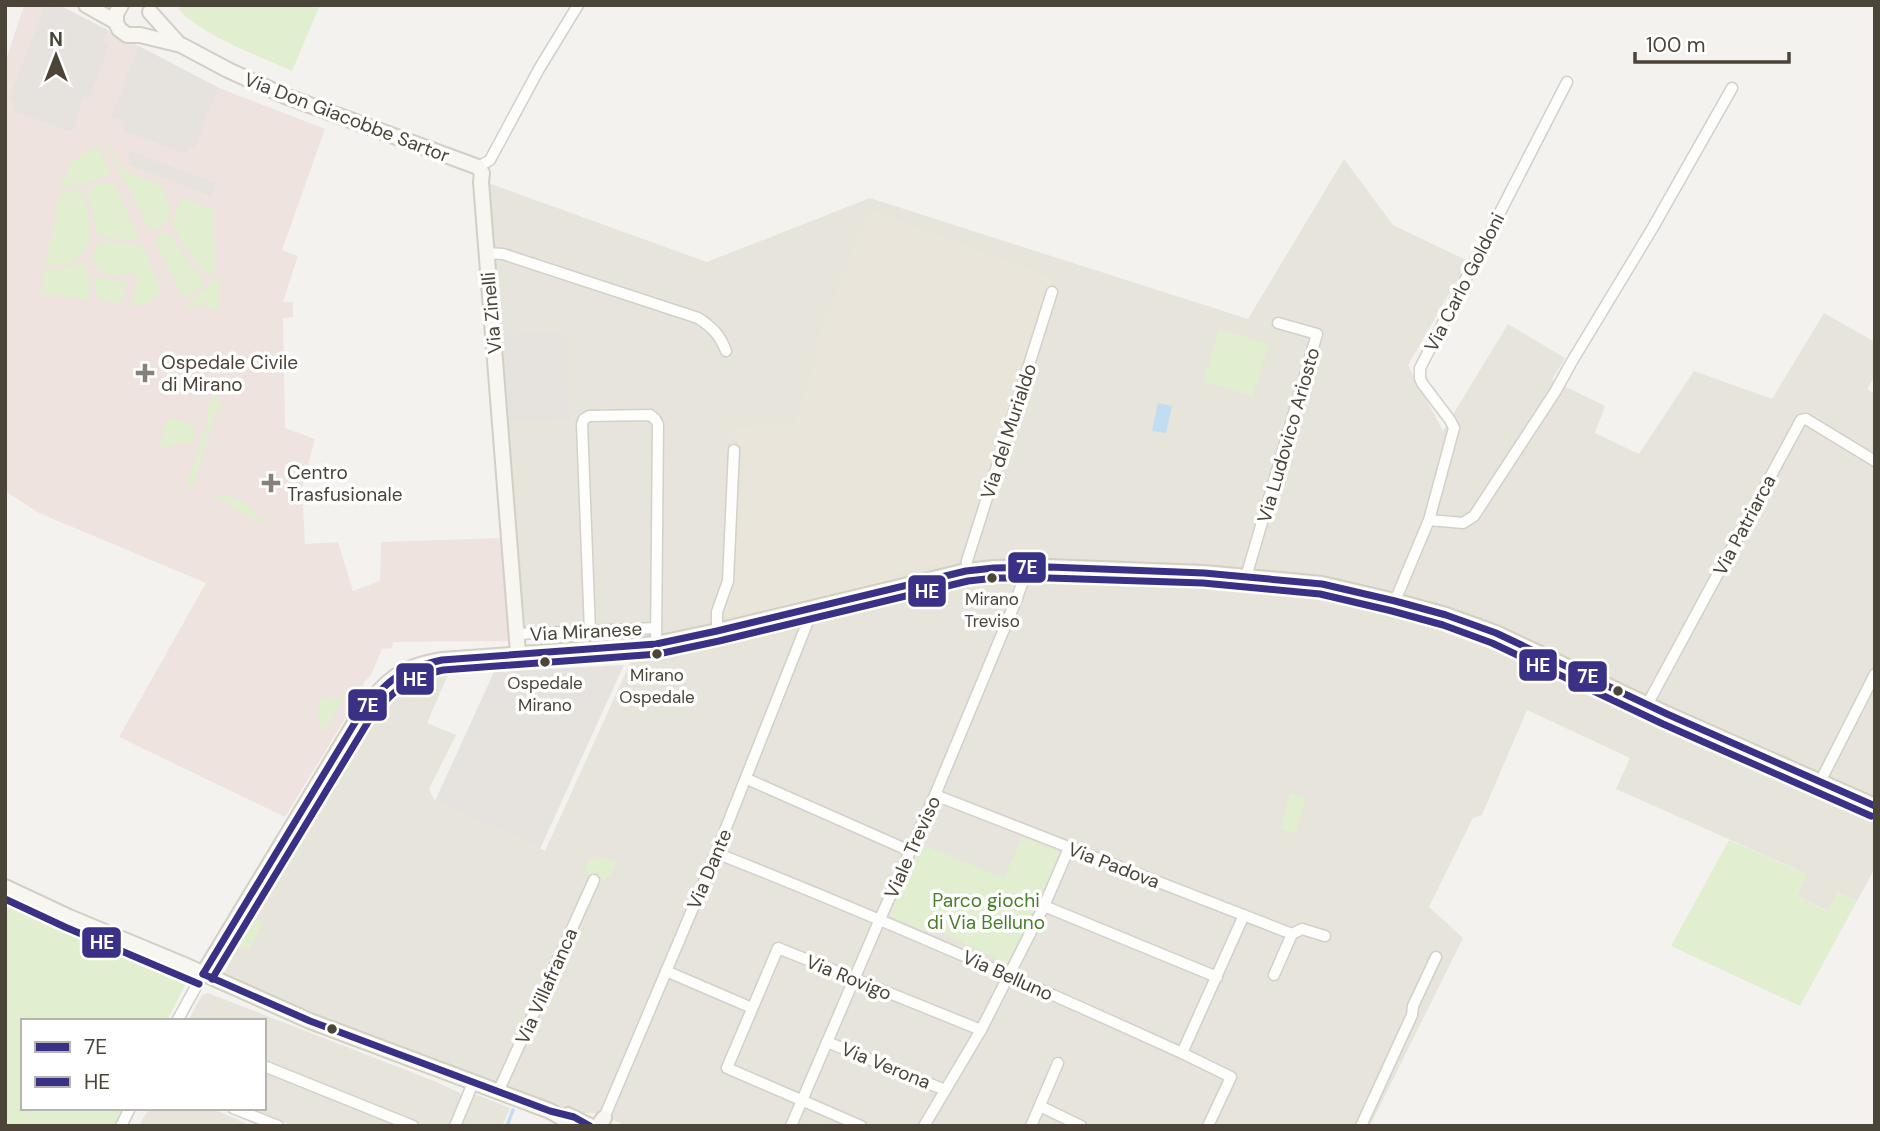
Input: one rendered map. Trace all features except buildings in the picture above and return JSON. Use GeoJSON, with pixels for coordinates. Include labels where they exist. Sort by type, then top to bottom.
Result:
{"type":"FeatureCollection","features":[{"type":"Feature","properties":{"kind":"main road","name":"Via Don Giacobbe Sartor"},"geometry":{"type":"LineString","coordinates":[[86,5],[116,22],[119,29],[127,35],[140,34],[181,45]]}},
{"type":"Feature","properties":{"kind":"main road"},"geometry":{"type":"LineString","coordinates":[[116,22],[116,14],[121,5]]}},
{"type":"Feature","properties":{"kind":"main road","name":"Via Don Giacobbe Sartor"},"geometry":{"type":"LineString","coordinates":[[140,34],[145,32],[150,23],[148,9]]}},
{"type":"Feature","properties":{"kind":"main road","name":"Via Don Giacobbe Sartor"},"geometry":{"type":"LineString","coordinates":[[148,9],[166,32],[181,45],[228,70],[285,96],[478,167]]}},
{"type":"Feature","properties":{"kind":"main road","name":"Via Zinelli"},"geometry":{"type":"LineString","coordinates":[[478,167],[482,173],[518,653]]}},
{"type":"Feature","properties":{"kind":"main road","name":"Via Miranese"},"geometry":{"type":"LineString","coordinates":[[203,974],[359,716],[385,684],[398,674],[424,663],[518,653],[656,644],[966,571],[1024,567],[1246,577],[1322,584],[1395,601],[1496,633],[1647,705],[1875,806]]}},
{"type":"Feature","properties":{"kind":"main road"},"geometry":{"type":"LineString","coordinates":[[5,887],[310,1021],[473,1083],[574,1117],[590,1126]]}},
{"type":"Feature","properties":{"kind":"main road"},"geometry":{"type":"LineString","coordinates":[[550,1111],[566,1126]]}},
{"type":"Feature","properties":{"kind":"main road"},"geometry":{"type":"LineString","coordinates":[[550,1111],[576,1126]]}},
{"type":"Feature","properties":{"kind":"street"},"geometry":{"type":"LineString","coordinates":[[478,167],[490,160],[539,69],[578,5]]}},
{"type":"Feature","properties":{"kind":"street","name":"Via Carlo Goldoni"},"geometry":{"type":"LineString","coordinates":[[1395,601],[1429,520],[1454,428],[1422,383],[1420,368],[1566,82]]}},
{"type":"Feature","properties":{"kind":"street"},"geometry":{"type":"LineString","coordinates":[[1429,520],[1463,523],[1472,518],[1555,392],[1732,88]]}},
{"type":"Feature","properties":{"kind":"street"},"geometry":{"type":"LineString","coordinates":[[486,253],[503,254],[698,318],[722,339],[726,351]]}},
{"type":"Feature","properties":{"kind":"street","name":"Via del Murialdo"},"geometry":{"type":"LineString","coordinates":[[966,571],[1052,292]]}},
{"type":"Feature","properties":{"kind":"street","name":"Via Ludovico Ariosto"},"geometry":{"type":"LineString","coordinates":[[1246,577],[1317,334],[1278,323]]}},
{"type":"Feature","properties":{"kind":"street"},"geometry":{"type":"LineString","coordinates":[[590,631],[582,424],[589,416],[650,415],[658,424],[656,644]]}},
{"type":"Feature","properties":{"kind":"street","name":"Via Patriarca"},"geometry":{"type":"LineString","coordinates":[[1647,705],[1801,420],[1806,419],[1875,461]]}},
{"type":"Feature","properties":{"kind":"street"},"geometry":{"type":"LineString","coordinates":[[717,631],[717,612],[728,581],[734,450]]}},
{"type":"Feature","properties":{"kind":"street","name":"Viale Treviso"},"geometry":{"type":"LineString","coordinates":[[791,1126],[935,795],[1017,598],[1025,575],[1024,567]]}},
{"type":"Feature","properties":{"kind":"street","name":"Via Dante"},"geometry":{"type":"LineString","coordinates":[[601,1122],[747,779],[810,616],[808,609]]}},
{"type":"Feature","properties":{"kind":"street","name":"Via Miranese"},"geometry":{"type":"LineString","coordinates":[[517,634],[656,628]]}},
{"type":"Feature","properties":{"kind":"street"},"geometry":{"type":"LineString","coordinates":[[1820,782],[1875,674]]}},
{"type":"Feature","properties":{"kind":"street"},"geometry":{"type":"LineString","coordinates":[[747,779],[910,850]]}},
{"type":"Feature","properties":{"kind":"street","name":"Via Padova"},"geometry":{"type":"LineString","coordinates":[[935,795],[1292,934],[1302,929],[1325,936]]}},
{"type":"Feature","properties":{"kind":"street","name":"Via Verona"},"geometry":{"type":"LineString","coordinates":[[924,1126],[1010,975],[1069,848]]}},
{"type":"Feature","properties":{"kind":"street","name":"Via Belluno"},"geometry":{"type":"LineString","coordinates":[[716,853],[1010,975],[1231,1077],[1208,1126]]}},
{"type":"Feature","properties":{"kind":"street","name":"Via Villafranca"},"geometry":{"type":"LineString","coordinates":[[498,1092],[594,880]]}},
{"type":"Feature","properties":{"kind":"street"},"geometry":{"type":"LineString","coordinates":[[1044,906],[1217,977]]}},
{"type":"Feature","properties":{"kind":"street"},"geometry":{"type":"LineString","coordinates":[[1182,1053],[1244,915]]}},
{"type":"Feature","properties":{"kind":"street"},"geometry":{"type":"LineString","coordinates":[[1273,975],[1292,934]]}},
{"type":"Feature","properties":{"kind":"street","name":"Via Rovigo"},"geometry":{"type":"LineString","coordinates":[[752,1008],[778,948],[981,1030]]}},
{"type":"Feature","properties":{"kind":"street"},"geometry":{"type":"LineString","coordinates":[[1361,1126],[1436,957]]}},
{"type":"Feature","properties":{"kind":"street"},"geometry":{"type":"LineString","coordinates":[[666,971],[752,1008],[727,1068],[861,1126]]}},
{"type":"Feature","properties":{"kind":"street"},"geometry":{"type":"LineString","coordinates":[[178,1019],[203,974]]}},
{"type":"Feature","properties":{"kind":"street","name":"Via Verona"},"geometry":{"type":"LineString","coordinates":[[827,1042],[945,1090]]}},
{"type":"Feature","properties":{"kind":"street"},"geometry":{"type":"LineString","coordinates":[[1031,1126],[1058,1063]]}},
{"type":"Feature","properties":{"kind":"street"},"geometry":{"type":"LineString","coordinates":[[266,1067],[413,1126]]}},
{"type":"Feature","properties":{"kind":"street"},"geometry":{"type":"LineString","coordinates":[[455,1126],[473,1083]]}},
{"type":"Feature","properties":{"kind":"street"},"geometry":{"type":"LineString","coordinates":[[1040,1106],[1081,1126]]}},
{"type":"Feature","properties":{"kind":"street"},"geometry":{"type":"LineString","coordinates":[[121,1126],[129,1110]]}},
{"type":"Feature","properties":{"kind":"street"},"geometry":{"type":"LineString","coordinates":[[238,1110],[278,1126]]}},
{"type":"Feature","properties":{"kind":"shaded area","name":"Ospedale Civile di Mirano"},"geometry":{"type":"Polygon","coordinates":[[[24,5],[59,5],[219,88],[325,129],[282,250],[298,256],[283,302],[293,302],[293,317],[283,318],[285,428],[315,439],[302,487],[305,544],[338,542],[353,591],[380,581],[381,542],[502,538],[509,641],[393,642],[392,648],[382,649],[362,691],[285,817],[119,737],[206,583],[39,513],[5,491],[5,63],[24,5]]]}},
{"type":"Feature","properties":{"kind":"shaded area"},"geometry":{"type":"Polygon","coordinates":[[[45,5],[59,5],[108,30],[103,42],[109,45],[90,98],[83,96],[73,130],[70,132],[14,111],[16,104],[9,100],[45,5]]]}},
{"type":"Feature","properties":{"kind":"shaded area"},"geometry":{"type":"Polygon","coordinates":[[[139,46],[219,88],[194,148],[189,146],[186,154],[122,130],[124,122],[111,117],[139,46]]]}},
{"type":"Feature","properties":{"kind":"shaded area"},"geometry":{"type":"Polygon","coordinates":[[[130,151],[216,183],[211,196],[129,165],[127,161],[130,151]]]}},
{"type":"Feature","properties":{"kind":"shaded area"},"geometry":{"type":"Polygon","coordinates":[[[1344,159],[1393,225],[1468,261],[1408,365],[1443,431],[1508,324],[1565,358],[1552,380],[1605,406],[1595,433],[1639,454],[1694,371],[1772,399],[1824,313],[1875,342],[1875,376],[1867,389],[1875,394],[1875,868],[1857,901],[1838,893],[1828,911],[1797,896],[1807,874],[1616,789],[1630,758],[1527,710],[1482,815],[1473,818],[1429,907],[1463,938],[1370,1126],[628,1126],[594,1113],[579,1113],[546,1102],[333,1022],[224,973],[374,711],[415,676],[450,670],[427,723],[456,735],[429,789],[435,801],[545,851],[644,632],[529,639],[525,631],[488,183],[707,262],[870,198],[1248,319],[1344,159]]]}},
{"type":"Feature","properties":{"kind":"shaded area"},"geometry":{"type":"Polygon","coordinates":[[[869,209],[1052,278],[960,557],[897,573],[894,579],[725,621],[721,616],[732,579],[743,448],[743,445],[730,444],[730,427],[793,425],[817,358],[812,353],[869,209]]]}},
{"type":"Feature","properties":{"kind":"shaded area"},"geometry":{"type":"Polygon","coordinates":[[[566,332],[570,419],[509,422],[504,334],[566,332]]]}},
{"type":"Feature","properties":{"kind":"shaded area"},"geometry":{"type":"Polygon","coordinates":[[[624,665],[540,849],[435,801],[494,672],[624,665]]]}},
{"type":"Feature","properties":{"kind":"shaded area"},"geometry":{"type":"Polygon","coordinates":[[[208,993],[462,1094],[449,1126],[426,1126],[266,1063],[266,1019],[189,1019],[202,995],[208,993]]]}},
{"type":"Feature","properties":{"kind":"shaded area"},"geometry":{"type":"Polygon","coordinates":[[[266,1070],[404,1126],[294,1126],[256,1110],[266,1110],[266,1070]]]}},
{"type":"Feature","properties":{"kind":"shaded area"},"geometry":{"type":"Polygon","coordinates":[[[475,1094],[510,1108],[502,1126],[461,1126],[475,1094]]]}},
{"type":"Feature","properties":{"kind":"shaded area"},"geometry":{"type":"Polygon","coordinates":[[[148,1110],[215,1110],[251,1126],[139,1126],[148,1110]]]}},
{"type":"Feature","properties":{"kind":"green space"},"geometry":{"type":"Polygon","coordinates":[[[176,5],[320,5],[292,71],[212,34],[184,15],[176,5]]]}},
{"type":"Feature","properties":{"kind":"green space"},"geometry":{"type":"Polygon","coordinates":[[[105,143],[108,143],[122,170],[163,186],[166,200],[170,203],[169,216],[161,227],[150,230],[105,143]]]}},
{"type":"Feature","properties":{"kind":"green space"},"geometry":{"type":"Polygon","coordinates":[[[97,145],[111,174],[80,185],[60,188],[72,161],[97,145]]]}},
{"type":"Feature","properties":{"kind":"green space"},"geometry":{"type":"Polygon","coordinates":[[[100,183],[114,183],[139,238],[129,240],[97,234],[87,192],[90,187],[100,183]]]}},
{"type":"Feature","properties":{"kind":"green space"},"geometry":{"type":"Polygon","coordinates":[[[79,190],[84,200],[90,239],[86,250],[78,258],[68,264],[54,266],[46,263],[59,195],[79,190]]]}},
{"type":"Feature","properties":{"kind":"green space"},"geometry":{"type":"Polygon","coordinates":[[[183,198],[214,209],[215,273],[209,274],[202,269],[172,226],[183,198]]]}},
{"type":"Feature","properties":{"kind":"green space"},"geometry":{"type":"Polygon","coordinates":[[[161,232],[175,239],[178,248],[203,279],[203,285],[198,291],[184,298],[154,239],[161,232]]]}},
{"type":"Feature","properties":{"kind":"green space"},"geometry":{"type":"Polygon","coordinates":[[[103,241],[142,244],[162,292],[145,306],[131,305],[138,277],[128,273],[110,275],[96,267],[93,254],[103,241]]]}},
{"type":"Feature","properties":{"kind":"green space"},"geometry":{"type":"Polygon","coordinates":[[[78,264],[85,265],[88,274],[88,300],[40,294],[45,268],[56,270],[78,264]]]}},
{"type":"Feature","properties":{"kind":"green space"},"geometry":{"type":"Polygon","coordinates":[[[95,277],[124,282],[126,291],[120,303],[98,300],[95,277]]]}},
{"type":"Feature","properties":{"kind":"green space"},"geometry":{"type":"Polygon","coordinates":[[[212,280],[219,280],[220,311],[199,305],[189,308],[186,303],[205,290],[212,280]]]}},
{"type":"Feature","properties":{"kind":"green space"},"geometry":{"type":"Polygon","coordinates":[[[1219,329],[1269,344],[1253,396],[1203,382],[1219,329]]]}},
{"type":"Feature","properties":{"kind":"green space"},"geometry":{"type":"Polygon","coordinates":[[[213,392],[222,406],[217,411],[192,488],[186,486],[208,419],[205,417],[213,392]]]}},
{"type":"Feature","properties":{"kind":"green space"},"geometry":{"type":"Polygon","coordinates":[[[170,417],[195,426],[193,443],[158,449],[170,417]]]}},
{"type":"Feature","properties":{"kind":"green space"},"geometry":{"type":"Polygon","coordinates":[[[221,494],[249,506],[262,525],[215,495],[221,494]]]}},
{"type":"Feature","properties":{"kind":"green space"},"geometry":{"type":"Polygon","coordinates":[[[343,697],[328,726],[319,728],[317,699],[343,697]]]}},
{"type":"Feature","properties":{"kind":"green space"},"geometry":{"type":"Polygon","coordinates":[[[1290,793],[1306,798],[1296,833],[1280,829],[1290,793]]]}},
{"type":"Feature","properties":{"kind":"green space","name":"Parco giochi di Via Belluno"},"geometry":{"type":"Polygon","coordinates":[[[1022,837],[1061,853],[1008,964],[928,926],[925,930],[889,916],[923,845],[1004,878],[1022,837]]]}},
{"type":"Feature","properties":{"kind":"green space"},"geometry":{"type":"Polygon","coordinates":[[[1729,840],[1807,874],[1797,896],[1827,911],[1838,893],[1857,901],[1800,1006],[1671,946],[1729,840]]]}},
{"type":"Feature","properties":{"kind":"green space"},"geometry":{"type":"Polygon","coordinates":[[[597,856],[616,862],[610,875],[602,882],[584,869],[588,861],[597,856]]]}},
{"type":"Feature","properties":{"kind":"green space"},"geometry":{"type":"Polygon","coordinates":[[[5,901],[186,983],[168,1019],[21,1019],[21,1110],[122,1110],[114,1126],[5,1126],[5,901]]]}},
{"type":"Feature","properties":{"kind":"green space"},"geometry":{"type":"Polygon","coordinates":[[[249,917],[262,922],[249,950],[235,945],[249,917]]]}},
{"type":"Feature","properties":{"kind":"water"},"geometry":{"type":"Polygon","coordinates":[[[1158,403],[1172,406],[1166,433],[1152,431],[1158,403]]]}},
{"type":"Feature","properties":{"kind":"waterway"},"geometry":{"type":"LineString","coordinates":[[5,897],[189,977]]}},
{"type":"Feature","properties":{"kind":"waterway"},"geometry":{"type":"LineString","coordinates":[[507,1126],[513,1110]]}},
{"type":"Feature","properties":{"kind":"transit line","name":"7E"},"geometry":{"type":"LineString","coordinates":[[203,974],[359,716],[385,686],[404,673],[442,660],[656,644],[966,571],[994,568],[1049,567],[1204,573],[1322,584],[1395,601],[1496,633],[1667,714],[1875,806]]}},
{"type":"Feature","properties":{"kind":"transit line","name":"HE"},"geometry":{"type":"LineString","coordinates":[[212,979],[368,722],[392,694],[409,682],[443,670],[658,654],[968,581],[995,578],[1203,583],[1320,594],[1392,611],[1443,625],[1492,643],[1663,724],[1871,816]]}},
{"type":"Feature","properties":{"kind":"transit line","name":"HE"},"geometry":{"type":"LineString","coordinates":[[5,899],[199,984]]}},
{"type":"Feature","properties":{"kind":"transit line","name":"7E"},"geometry":{"type":"LineString","coordinates":[[203,974],[310,1021],[550,1111],[574,1117],[590,1126]]}},
{"type":"Feature","properties":{"kind":"place","name":"Ospedale Civile di Mirano"},"geometry":{"type":"Point","coordinates":[145,373]}},
{"type":"Feature","properties":{"kind":"place","name":"Centro Trasfusionale"},"geometry":{"type":"Point","coordinates":[271,483]}},
{"type":"Feature","properties":{"kind":"place","name":"Mirano Treviso"},"geometry":{"type":"Point","coordinates":[992,578]}},
{"type":"Feature","properties":{"kind":"place","name":"Mirano Ospedale"},"geometry":{"type":"Point","coordinates":[657,654]}},
{"type":"Feature","properties":{"kind":"place","name":"Ospedale Mirano"},"geometry":{"type":"Point","coordinates":[545,662]}}]}
